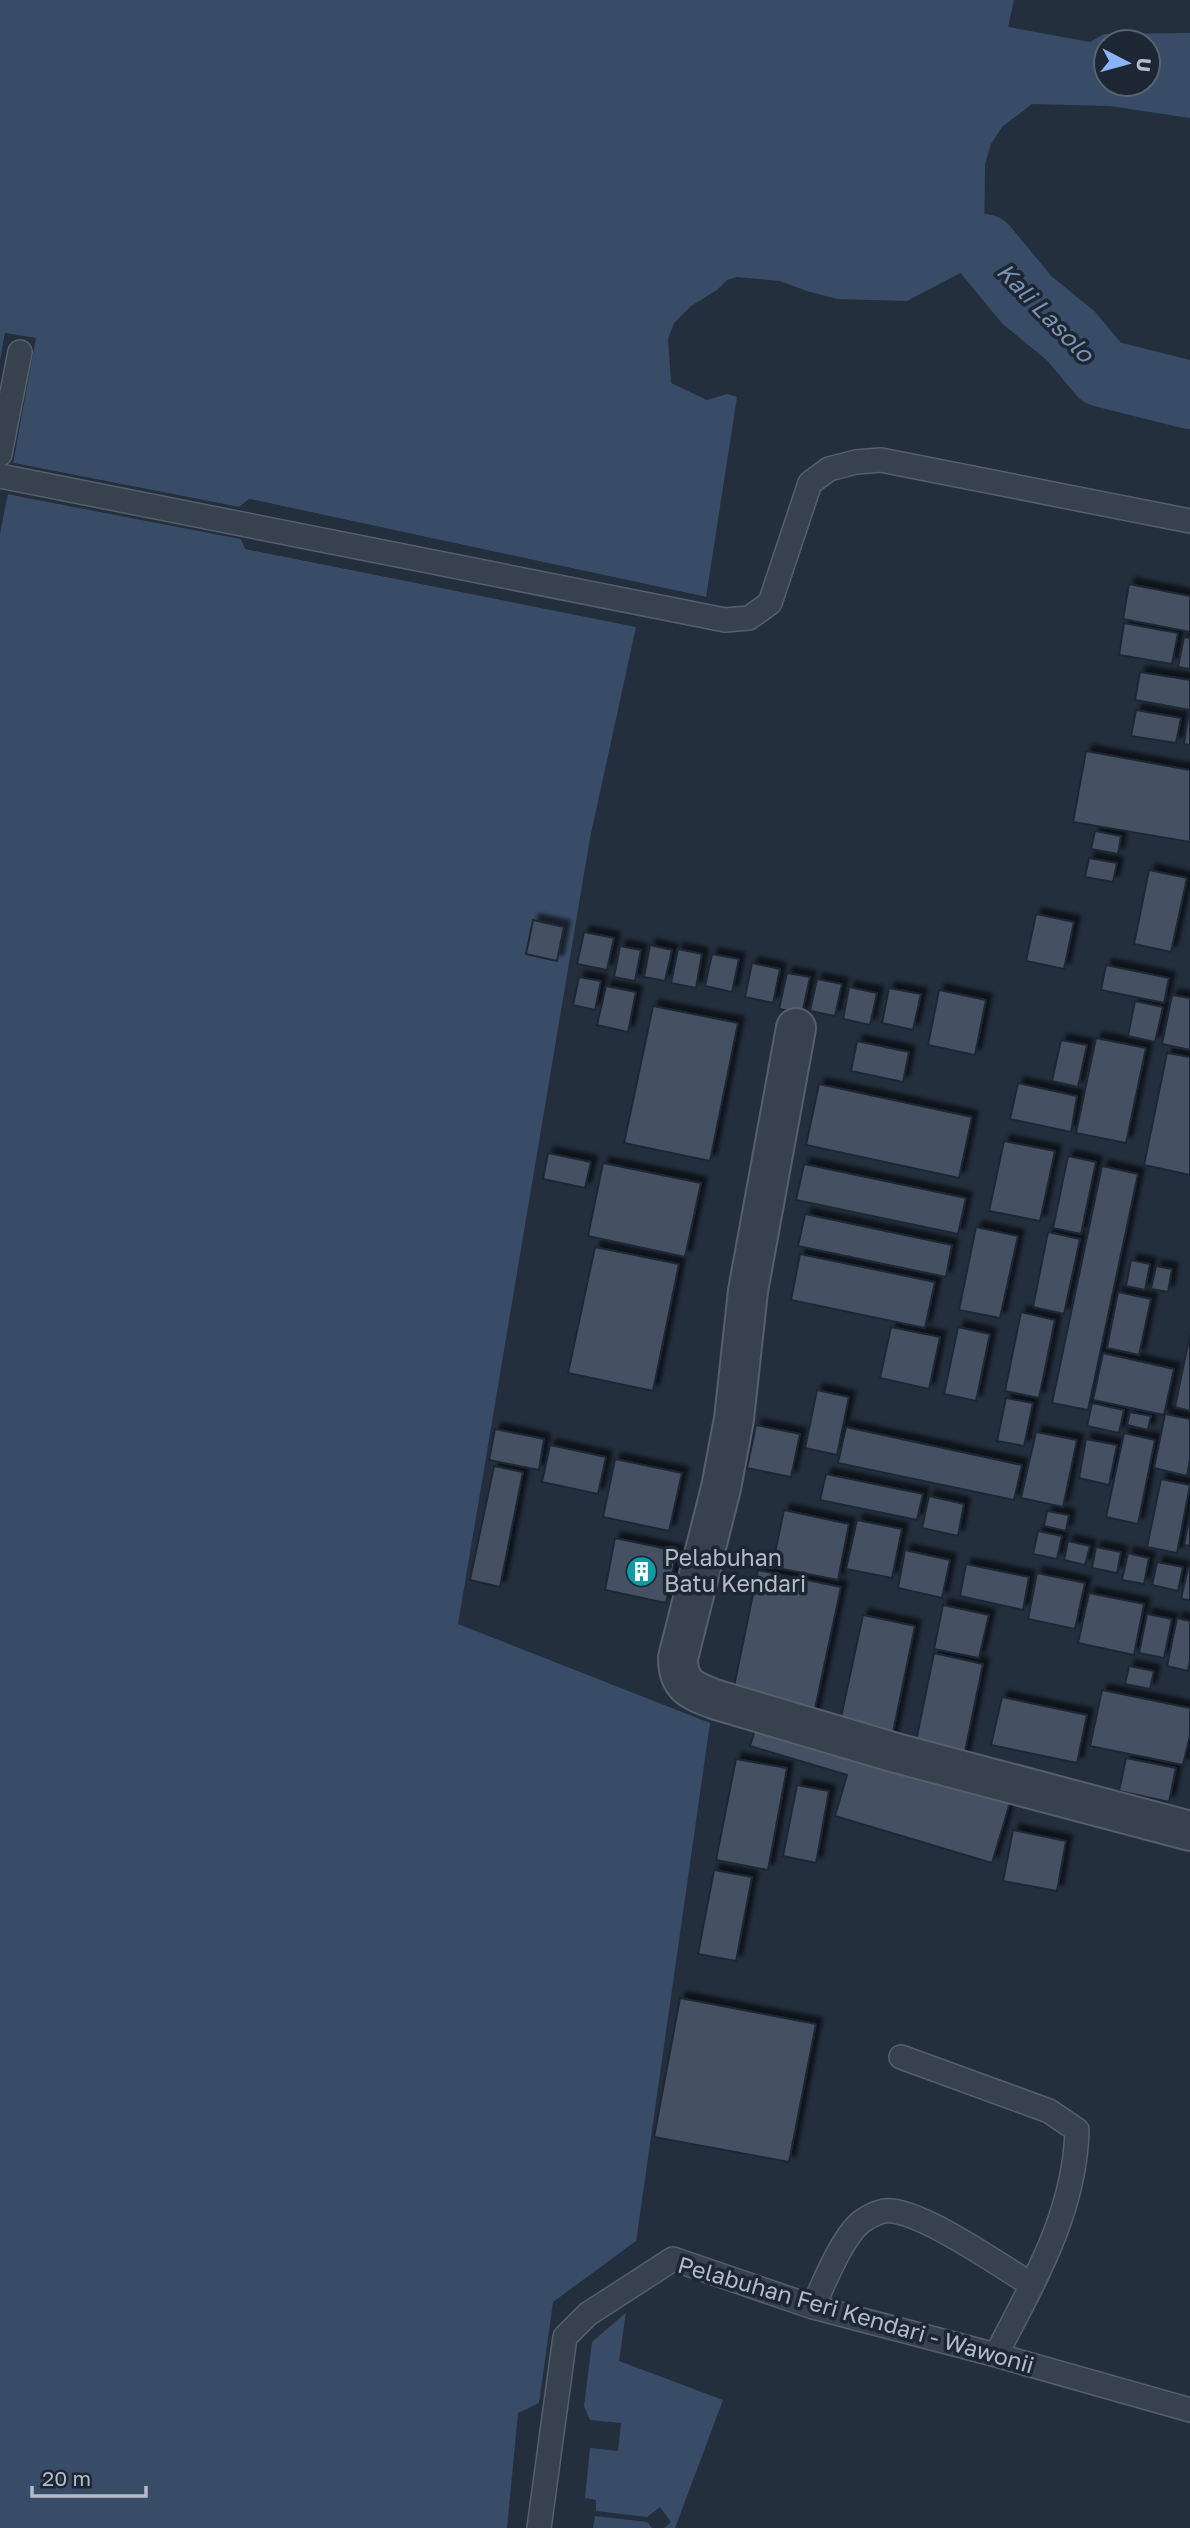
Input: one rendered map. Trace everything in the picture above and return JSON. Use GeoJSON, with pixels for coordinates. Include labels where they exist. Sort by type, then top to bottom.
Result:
{"type":"FeatureCollection","features":[{"type":"Feature","properties":{"kind":"street"},"geometry":{"type":"LineString","coordinates":[[796,1028],[748,1291],[734,1419],[720,1488],[678,1658],[680,1677],[689,1688],[717,1700],[896,1753],[1190,1831]]}},
{"type":"Feature","properties":{"kind":"lane"},"geometry":{"type":"LineString","coordinates":[[0,454],[20,352]]}},
{"type":"Feature","properties":{"kind":"lane"},"geometry":{"type":"LineString","coordinates":[[0,476],[725,620],[749,618],[770,603],[810,483],[829,470],[856,462],[881,460],[1190,521]]}},
{"type":"Feature","properties":{"kind":"lane"},"geometry":{"type":"LineString","coordinates":[[901,2057],[1049,2111],[1077,2130],[1076,2159],[1052,2245],[996,2355]]}},
{"type":"Feature","properties":{"kind":"lane"},"geometry":{"type":"LineString","coordinates":[[813,2307],[838,2253],[862,2220],[884,2211],[909,2215],[953,2237],[1032,2285]]}},
{"type":"Feature","properties":{"kind":"lane","name":"Pelabuhan Feri Kendari - Wawonii"},"geometry":{"type":"LineString","coordinates":[[539,2528],[565,2337],[587,2314],[673,2259],[813,2307],[1190,2410]]}},
{"type":"Feature","properties":{"kind":"water"},"geometry":{"type":"Polygon","coordinates":[[[0,0],[1014,0],[1008,27],[1092,41],[1092,98],[1162,98],[1162,33],[1190,33],[1190,118],[1110,106],[1032,104],[1002,127],[991,144],[985,164],[984,248],[970,268],[907,301],[837,299],[780,281],[737,277],[727,280],[717,290],[691,306],[674,323],[668,339],[671,383],[707,400],[727,394],[737,397],[706,597],[250,499],[239,507],[13,463],[35,338],[5,333],[0,360],[0,0]]]}},
{"type":"Feature","properties":{"kind":"water"},"geometry":{"type":"Polygon","coordinates":[[[7,494],[241,539],[246,549],[636,627],[590,838],[458,1624],[710,1723],[619,2361],[723,2400],[675,2528],[0,2528],[0,533],[7,494]]]}},
{"type":"Feature","properties":{"kind":"pier"},"geometry":{"type":"Polygon","coordinates":[[[5,333],[36,338],[13,463],[239,507],[249,499],[706,597],[706,601],[250,503],[238,510],[12,466],[10,462],[31,341],[8,337],[0,364],[5,333]]]}},
{"type":"Feature","properties":{"kind":"pier"},"geometry":{"type":"Polygon","coordinates":[[[8,490],[241,535],[248,546],[637,623],[640,627],[245,549],[241,539],[8,494],[0,533],[0,513],[4,493],[8,490]]]}},
{"type":"Feature","properties":{"kind":"pier"},"geometry":{"type":"Polygon","coordinates":[[[640,2238],[630,2309],[592,2342],[584,2406],[590,2420],[621,2423],[618,2451],[590,2448],[585,2498],[596,2500],[596,2511],[647,2517],[660,2507],[671,2522],[664,2528],[652,2528],[647,2522],[595,2516],[593,2528],[507,2528],[518,2413],[539,2403],[553,2302],[640,2238]]]}},
{"type":"Feature","properties":{"kind":"building"},"geometry":{"type":"Polygon","coordinates":[[[1129,584],[1190,596],[1190,632],[1123,619],[1129,584]]]}},
{"type":"Feature","properties":{"kind":"building"},"geometry":{"type":"Polygon","coordinates":[[[1124,623],[1178,633],[1172,664],[1119,655],[1124,623]]]}},
{"type":"Feature","properties":{"kind":"building"},"geometry":{"type":"Polygon","coordinates":[[[1184,637],[1190,638],[1190,669],[1178,667],[1184,637]]]}},
{"type":"Feature","properties":{"kind":"building"},"geometry":{"type":"Polygon","coordinates":[[[1140,672],[1190,680],[1190,710],[1135,700],[1140,672]]]}},
{"type":"Feature","properties":{"kind":"building"},"geometry":{"type":"Polygon","coordinates":[[[1136,710],[1181,718],[1176,743],[1131,736],[1136,710]]]}},
{"type":"Feature","properties":{"kind":"building"},"geometry":{"type":"Polygon","coordinates":[[[1190,716],[1190,745],[1184,744],[1190,716]]]}},
{"type":"Feature","properties":{"kind":"building"},"geometry":{"type":"Polygon","coordinates":[[[1086,751],[1190,770],[1190,842],[1073,822],[1086,751]]]}},
{"type":"Feature","properties":{"kind":"building"},"geometry":{"type":"Polygon","coordinates":[[[1095,831],[1121,836],[1118,854],[1091,849],[1095,831]]]}},
{"type":"Feature","properties":{"kind":"building"},"geometry":{"type":"Polygon","coordinates":[[[1089,858],[1117,863],[1113,882],[1085,877],[1089,858]]]}},
{"type":"Feature","properties":{"kind":"building"},"geometry":{"type":"Polygon","coordinates":[[[1149,870],[1187,878],[1171,952],[1134,944],[1149,870]]]}},
{"type":"Feature","properties":{"kind":"building"},"geometry":{"type":"Polygon","coordinates":[[[1036,914],[1074,922],[1064,969],[1026,961],[1036,914]]]}},
{"type":"Feature","properties":{"kind":"building"},"geometry":{"type":"Polygon","coordinates":[[[533,920],[564,927],[557,961],[526,954],[533,920]]]}},
{"type":"Feature","properties":{"kind":"building"},"geometry":{"type":"Polygon","coordinates":[[[584,932],[614,938],[607,970],[577,964],[584,932]]]}},
{"type":"Feature","properties":{"kind":"building"},"geometry":{"type":"Polygon","coordinates":[[[650,945],[672,950],[665,981],[644,977],[650,945]]]}},
{"type":"Feature","properties":{"kind":"building"},"geometry":{"type":"Polygon","coordinates":[[[620,946],[641,950],[635,981],[614,977],[620,946]]]}},
{"type":"Feature","properties":{"kind":"building"},"geometry":{"type":"Polygon","coordinates":[[[678,949],[702,954],[696,988],[671,983],[678,949]]]}},
{"type":"Feature","properties":{"kind":"building"},"geometry":{"type":"Polygon","coordinates":[[[712,954],[739,959],[732,992],[705,986],[712,954]]]}},
{"type":"Feature","properties":{"kind":"building"},"geometry":{"type":"Polygon","coordinates":[[[752,963],[780,969],[773,1003],[745,997],[752,963]]]}},
{"type":"Feature","properties":{"kind":"building"},"geometry":{"type":"Polygon","coordinates":[[[1106,965],[1169,978],[1164,1003],[1101,990],[1106,965]]]}},
{"type":"Feature","properties":{"kind":"building"},"geometry":{"type":"Polygon","coordinates":[[[787,973],[810,977],[802,1014],[779,1009],[787,973]]]}},
{"type":"Feature","properties":{"kind":"building"},"geometry":{"type":"Polygon","coordinates":[[[579,977],[601,981],[595,1010],[573,1005],[579,977]]]}},
{"type":"Feature","properties":{"kind":"building"},"geometry":{"type":"Polygon","coordinates":[[[817,979],[842,984],[835,1016],[810,1011],[817,979]]]}},
{"type":"Feature","properties":{"kind":"building"},"geometry":{"type":"Polygon","coordinates":[[[606,986],[636,992],[628,1032],[597,1025],[606,986]]]}},
{"type":"Feature","properties":{"kind":"building"},"geometry":{"type":"Polygon","coordinates":[[[849,987],[877,993],[870,1025],[843,1019],[849,987]]]}},
{"type":"Feature","properties":{"kind":"building"},"geometry":{"type":"Polygon","coordinates":[[[889,988],[921,994],[913,1030],[882,1023],[889,988]]]}},
{"type":"Feature","properties":{"kind":"building"},"geometry":{"type":"Polygon","coordinates":[[[939,990],[986,1000],[975,1055],[928,1045],[939,990]]]}},
{"type":"Feature","properties":{"kind":"building"},"geometry":{"type":"Polygon","coordinates":[[[1172,995],[1190,998],[1190,1050],[1162,1044],[1172,995]]]}},
{"type":"Feature","properties":{"kind":"building"},"geometry":{"type":"Polygon","coordinates":[[[1135,1001],[1163,1007],[1155,1042],[1128,1036],[1135,1001]]]}},
{"type":"Feature","properties":{"kind":"building"},"geometry":{"type":"Polygon","coordinates":[[[653,1006],[738,1023],[710,1161],[624,1143],[653,1006]]]}},
{"type":"Feature","properties":{"kind":"building"},"geometry":{"type":"Polygon","coordinates":[[[1096,1038],[1146,1048],[1126,1143],[1076,1133],[1096,1038]]]}},
{"type":"Feature","properties":{"kind":"building"},"geometry":{"type":"Polygon","coordinates":[[[1061,1040],[1087,1045],[1078,1087],[1052,1081],[1061,1040]]]}},
{"type":"Feature","properties":{"kind":"building"},"geometry":{"type":"Polygon","coordinates":[[[857,1041],[909,1052],[903,1082],[851,1071],[857,1041]]]}},
{"type":"Feature","properties":{"kind":"building"},"geometry":{"type":"Polygon","coordinates":[[[1167,1053],[1190,1057],[1190,1175],[1144,1165],[1167,1053]]]}},
{"type":"Feature","properties":{"kind":"building"},"geometry":{"type":"Polygon","coordinates":[[[1018,1083],[1077,1096],[1071,1132],[1010,1119],[1018,1083]]]}},
{"type":"Feature","properties":{"kind":"building"},"geometry":{"type":"Polygon","coordinates":[[[819,1084],[972,1117],[959,1178],[806,1145],[819,1084]]]}},
{"type":"Feature","properties":{"kind":"building"},"geometry":{"type":"Polygon","coordinates":[[[1004,1141],[1055,1151],[1040,1221],[989,1211],[1004,1141]]]}},
{"type":"Feature","properties":{"kind":"building"},"geometry":{"type":"Polygon","coordinates":[[[548,1153],[591,1162],[585,1188],[543,1179],[548,1153]]]}},
{"type":"Feature","properties":{"kind":"building"},"geometry":{"type":"Polygon","coordinates":[[[1068,1156],[1096,1162],[1081,1234],[1053,1228],[1068,1156]]]}},
{"type":"Feature","properties":{"kind":"building"},"geometry":{"type":"Polygon","coordinates":[[[603,1163],[701,1183],[685,1257],[588,1236],[603,1163]]]}},
{"type":"Feature","properties":{"kind":"building"},"geometry":{"type":"Polygon","coordinates":[[[804,1164],[966,1198],[958,1234],[796,1200],[804,1164]]]}},
{"type":"Feature","properties":{"kind":"building"},"geometry":{"type":"Polygon","coordinates":[[[1102,1166],[1138,1174],[1088,1410],[1052,1403],[1102,1166]]]}},
{"type":"Feature","properties":{"kind":"building"},"geometry":{"type":"Polygon","coordinates":[[[805,1214],[952,1245],[946,1277],[798,1246],[805,1214]]]}},
{"type":"Feature","properties":{"kind":"building"},"geometry":{"type":"Polygon","coordinates":[[[976,1227],[1018,1236],[1000,1318],[959,1310],[976,1227]]]}},
{"type":"Feature","properties":{"kind":"building"},"geometry":{"type":"Polygon","coordinates":[[[1048,1232],[1080,1239],[1064,1314],[1033,1307],[1048,1232]]]}},
{"type":"Feature","properties":{"kind":"building"},"geometry":{"type":"Polygon","coordinates":[[[595,1247],[679,1264],[653,1391],[568,1373],[595,1247]]]}},
{"type":"Feature","properties":{"kind":"building"},"geometry":{"type":"Polygon","coordinates":[[[800,1254],[935,1282],[925,1328],[791,1300],[800,1254]]]}},
{"type":"Feature","properties":{"kind":"building"},"geometry":{"type":"Polygon","coordinates":[[[1131,1260],[1150,1264],[1145,1290],[1126,1286],[1131,1260]]]}},
{"type":"Feature","properties":{"kind":"building"},"geometry":{"type":"Polygon","coordinates":[[[1156,1266],[1172,1269],[1168,1292],[1151,1289],[1156,1266]]]}},
{"type":"Feature","properties":{"kind":"building"},"geometry":{"type":"Polygon","coordinates":[[[1118,1292],[1151,1299],[1139,1355],[1107,1348],[1118,1292]]]}},
{"type":"Feature","properties":{"kind":"building"},"geometry":{"type":"Polygon","coordinates":[[[1021,1312],[1055,1320],[1039,1398],[1005,1391],[1021,1312]]]}},
{"type":"Feature","properties":{"kind":"building"},"geometry":{"type":"Polygon","coordinates":[[[891,1327],[940,1337],[929,1389],[880,1378],[891,1327]]]}},
{"type":"Feature","properties":{"kind":"building"},"geometry":{"type":"Polygon","coordinates":[[[958,1327],[990,1334],[976,1401],[944,1394],[958,1327]]]}},
{"type":"Feature","properties":{"kind":"building"},"geometry":{"type":"Polygon","coordinates":[[[1190,1334],[1190,1411],[1175,1407],[1190,1334]]]}},
{"type":"Feature","properties":{"kind":"building"},"geometry":{"type":"Polygon","coordinates":[[[1103,1353],[1174,1369],[1164,1415],[1093,1400],[1103,1353]]]}},
{"type":"Feature","properties":{"kind":"building"},"geometry":{"type":"Polygon","coordinates":[[[817,1390],[849,1397],[837,1455],[805,1448],[817,1390]]]}},
{"type":"Feature","properties":{"kind":"building"},"geometry":{"type":"Polygon","coordinates":[[[1006,1398],[1033,1403],[1024,1446],[997,1441],[1006,1398]]]}},
{"type":"Feature","properties":{"kind":"building"},"geometry":{"type":"Polygon","coordinates":[[[1092,1403],[1124,1410],[1119,1433],[1087,1426],[1092,1403]]]}},
{"type":"Feature","properties":{"kind":"building"},"geometry":{"type":"Polygon","coordinates":[[[1130,1412],[1151,1416],[1148,1430],[1127,1425],[1130,1412]]]}},
{"type":"Feature","properties":{"kind":"building"},"geometry":{"type":"Polygon","coordinates":[[[1165,1414],[1190,1419],[1190,1459],[1187,1476],[1154,1468],[1165,1414]]]}},
{"type":"Feature","properties":{"kind":"building"},"geometry":{"type":"Polygon","coordinates":[[[756,1425],[800,1434],[791,1477],[747,1468],[756,1425]]]}},
{"type":"Feature","properties":{"kind":"building"},"geometry":{"type":"Polygon","coordinates":[[[846,1427],[1022,1465],[1014,1500],[838,1463],[846,1427]]]}},
{"type":"Feature","properties":{"kind":"building"},"geometry":{"type":"Polygon","coordinates":[[[495,1429],[544,1439],[539,1470],[489,1460],[495,1429]]]}},
{"type":"Feature","properties":{"kind":"building"},"geometry":{"type":"Polygon","coordinates":[[[1036,1432],[1077,1440],[1063,1507],[1021,1498],[1036,1432]]]}},
{"type":"Feature","properties":{"kind":"building"},"geometry":{"type":"Polygon","coordinates":[[[1124,1433],[1155,1440],[1138,1524],[1106,1517],[1124,1433]]]}},
{"type":"Feature","properties":{"kind":"building"},"geometry":{"type":"Polygon","coordinates":[[[1086,1439],[1117,1445],[1109,1485],[1079,1478],[1086,1439]]]}},
{"type":"Feature","properties":{"kind":"building"},"geometry":{"type":"Polygon","coordinates":[[[550,1445],[606,1457],[598,1494],[542,1482],[550,1445]]]}},
{"type":"Feature","properties":{"kind":"building"},"geometry":{"type":"Polygon","coordinates":[[[615,1459],[682,1473],[669,1531],[603,1517],[615,1459]]]}},
{"type":"Feature","properties":{"kind":"building"},"geometry":{"type":"Polygon","coordinates":[[[494,1466],[523,1472],[500,1587],[470,1580],[494,1466]]]}},
{"type":"Feature","properties":{"kind":"building"},"geometry":{"type":"Polygon","coordinates":[[[826,1474],[923,1494],[917,1520],[820,1500],[826,1474]]]}},
{"type":"Feature","properties":{"kind":"building"},"geometry":{"type":"Polygon","coordinates":[[[1161,1479],[1190,1485],[1177,1553],[1147,1547],[1161,1479]]]}},
{"type":"Feature","properties":{"kind":"building"},"geometry":{"type":"Polygon","coordinates":[[[929,1496],[964,1504],[958,1536],[922,1528],[929,1496]]]}},
{"type":"Feature","properties":{"kind":"building"},"geometry":{"type":"Polygon","coordinates":[[[784,1510],[849,1524],[838,1580],[772,1567],[784,1510]]]}},
{"type":"Feature","properties":{"kind":"building"},"geometry":{"type":"Polygon","coordinates":[[[1047,1511],[1069,1515],[1066,1531],[1044,1526],[1047,1511]]]}},
{"type":"Feature","properties":{"kind":"building"},"geometry":{"type":"Polygon","coordinates":[[[1190,1515],[1190,1546],[1184,1545],[1190,1515]]]}},
{"type":"Feature","properties":{"kind":"building"},"geometry":{"type":"Polygon","coordinates":[[[857,1520],[902,1529],[892,1578],[846,1569],[857,1520]]]}},
{"type":"Feature","properties":{"kind":"building"},"geometry":{"type":"Polygon","coordinates":[[[1038,1531],[1062,1536],[1057,1559],[1033,1554],[1038,1531]]]}},
{"type":"Feature","properties":{"kind":"building","name":"Pelabuhan Batu Kendari"},"geometry":{"type":"Polygon","coordinates":[[[615,1538],[677,1551],[666,1603],[605,1590],[615,1538]]]}},
{"type":"Feature","properties":{"kind":"building"},"geometry":{"type":"Polygon","coordinates":[[[1068,1541],[1090,1546],[1085,1565],[1064,1560],[1068,1541]]]}},
{"type":"Feature","properties":{"kind":"building"},"geometry":{"type":"Polygon","coordinates":[[[1096,1547],[1121,1552],[1117,1573],[1092,1568],[1096,1547]]]}},
{"type":"Feature","properties":{"kind":"building"},"geometry":{"type":"Polygon","coordinates":[[[905,1550],[950,1560],[942,1598],[898,1588],[905,1550]]]}},
{"type":"Feature","properties":{"kind":"building"},"geometry":{"type":"Polygon","coordinates":[[[1128,1553],[1149,1558],[1144,1584],[1122,1580],[1128,1553]]]}},
{"type":"Feature","properties":{"kind":"building"},"geometry":{"type":"Polygon","coordinates":[[[1157,1562],[1183,1567],[1178,1591],[1152,1585],[1157,1562]]]}},
{"type":"Feature","properties":{"kind":"building"},"geometry":{"type":"Polygon","coordinates":[[[966,1564],[1029,1577],[1023,1610],[960,1596],[966,1564]]]}},
{"type":"Feature","properties":{"kind":"building"},"geometry":{"type":"Polygon","coordinates":[[[1190,1568],[1190,1600],[1181,1599],[1190,1568]]]}},
{"type":"Feature","properties":{"kind":"building"},"geometry":{"type":"Polygon","coordinates":[[[758,1570],[841,1587],[813,1718],[731,1701],[758,1570]]]}},
{"type":"Feature","properties":{"kind":"building"},"geometry":{"type":"Polygon","coordinates":[[[1037,1573],[1085,1583],[1075,1629],[1028,1619],[1037,1573]]]}},
{"type":"Feature","properties":{"kind":"building"},"geometry":{"type":"Polygon","coordinates":[[[1089,1593],[1144,1604],[1134,1655],[1078,1643],[1089,1593]]]}},
{"type":"Feature","properties":{"kind":"building"},"geometry":{"type":"Polygon","coordinates":[[[943,1605],[989,1615],[979,1658],[934,1649],[943,1605]]]}},
{"type":"Feature","properties":{"kind":"building"},"geometry":{"type":"Polygon","coordinates":[[[1147,1614],[1172,1619],[1164,1658],[1139,1653],[1147,1614]]]}},
{"type":"Feature","properties":{"kind":"building"},"geometry":{"type":"Polygon","coordinates":[[[863,1615],[915,1626],[891,1742],[838,1731],[863,1615]]]}},
{"type":"Feature","properties":{"kind":"building"},"geometry":{"type":"Polygon","coordinates":[[[1177,1618],[1190,1621],[1188,1671],[1167,1666],[1177,1618]]]}},
{"type":"Feature","properties":{"kind":"building"},"geometry":{"type":"Polygon","coordinates":[[[934,1653],[983,1664],[963,1761],[914,1751],[934,1653]]]}},
{"type":"Feature","properties":{"kind":"building"},"geometry":{"type":"Polygon","coordinates":[[[1129,1666],[1154,1671],[1150,1689],[1125,1684],[1129,1666]]]}},
{"type":"Feature","properties":{"kind":"building"},"geometry":{"type":"Polygon","coordinates":[[[1102,1690],[1190,1708],[1190,1735],[1183,1765],[1090,1746],[1102,1690]]]}},
{"type":"Feature","properties":{"kind":"building"},"geometry":{"type":"Polygon","coordinates":[[[1002,1697],[1087,1715],[1077,1763],[991,1745],[1002,1697]]]}},
{"type":"Feature","properties":{"kind":"building"},"geometry":{"type":"Polygon","coordinates":[[[757,1723],[1011,1799],[992,1863],[835,1816],[847,1775],[750,1746],[757,1723]]]}},
{"type":"Feature","properties":{"kind":"building"},"geometry":{"type":"Polygon","coordinates":[[[1126,1758],[1176,1768],[1169,1802],[1119,1791],[1126,1758]]]}},
{"type":"Feature","properties":{"kind":"building"},"geometry":{"type":"Polygon","coordinates":[[[736,1759],[787,1768],[768,1870],[716,1860],[736,1759]]]}},
{"type":"Feature","properties":{"kind":"building"},"geometry":{"type":"Polygon","coordinates":[[[797,1785],[829,1791],[816,1863],[783,1856],[797,1785]]]}},
{"type":"Feature","properties":{"kind":"building"},"geometry":{"type":"Polygon","coordinates":[[[1013,1830],[1066,1841],[1057,1891],[1003,1881],[1013,1830]]]}},
{"type":"Feature","properties":{"kind":"building"},"geometry":{"type":"Polygon","coordinates":[[[714,1870],[752,1877],[736,1961],[698,1954],[714,1870]]]}},
{"type":"Feature","properties":{"kind":"building"},"geometry":{"type":"Polygon","coordinates":[[[680,1998],[816,2024],[789,2162],[654,2137],[680,1998]]]}},
{"type":"Feature","properties":{"kind":"waterway","name":"Kali Lasolo"},"geometry":{"type":"LineString","coordinates":[[984,248],[1027,300],[1071,336],[1102,373],[1190,395]]}},
{"type":"Feature","properties":{"kind":"place","name":"Pelabuhan Batu Kendari"},"geometry":{"type":"Point","coordinates":[641,1571]}}]}
